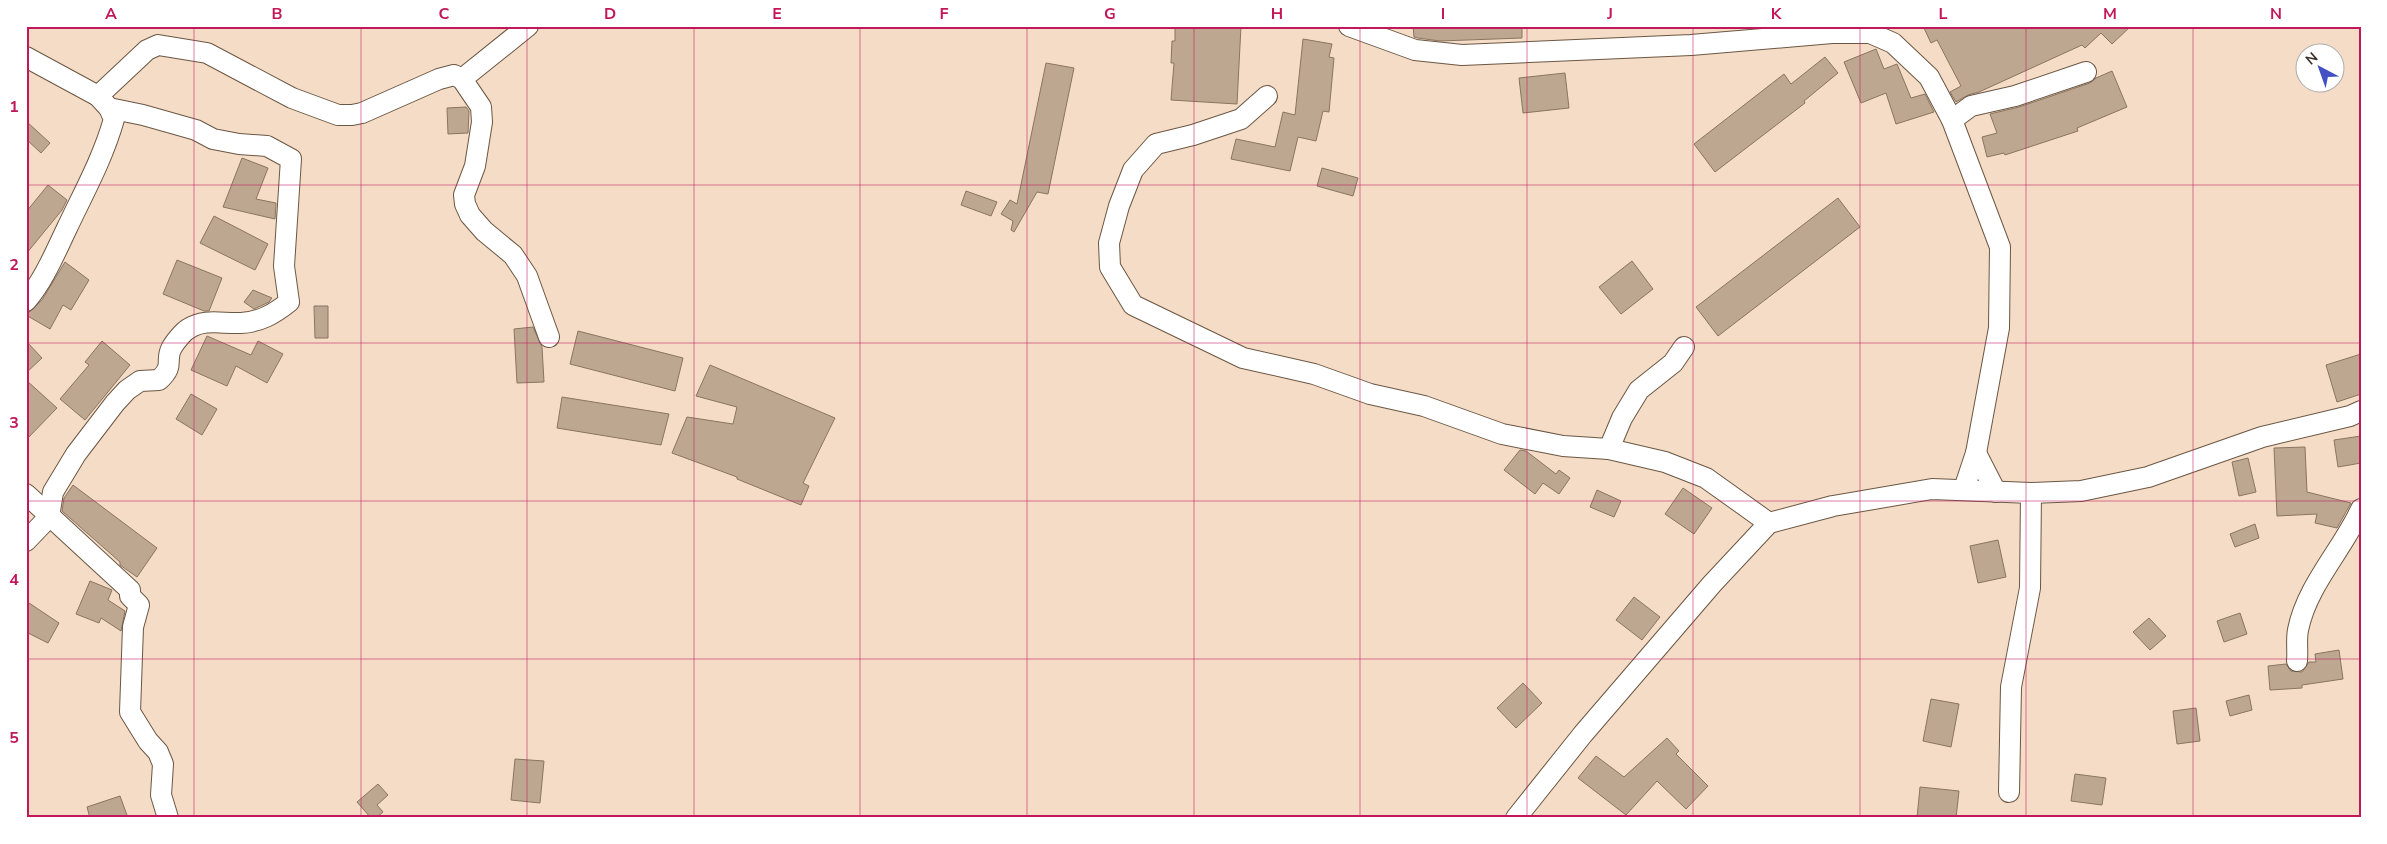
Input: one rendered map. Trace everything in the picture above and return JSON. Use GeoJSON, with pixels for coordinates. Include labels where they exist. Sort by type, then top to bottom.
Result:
{"type":"FeatureCollection","features":[{"type":"Feature","properties":{"kind":"street"},"geometry":{"type":"LineString","coordinates":[[462,78],[528,26]]}},
{"type":"Feature","properties":{"kind":"street"},"geometry":{"type":"LineString","coordinates":[[1349,26],[1415,50],[1462,55],[1691,45],[1832,34],[1870,33],[1893,44],[1929,76],[1952,120],[2000,247],[1999,328],[1976,453],[1964,489]]}},
{"type":"Feature","properties":{"kind":"street"},"geometry":{"type":"LineString","coordinates":[[104,102],[147,50],[158,45],[207,52],[292,98],[338,115],[352,115],[362,112],[454,75],[462,78],[481,107],[482,122],[474,166],[464,195],[465,204],[470,215],[484,231],[512,255],[527,276],[549,337]]}},
{"type":"Feature","properties":{"kind":"street"},"geometry":{"type":"LineString","coordinates":[[26,58],[104,102],[196,130],[213,139],[239,144],[267,146],[290,159],[284,266],[289,302],[272,316],[241,323],[201,322],[186,329],[170,350],[170,365],[165,374],[159,380],[140,381],[127,390],[80,448],[53,492],[49,517],[26,541]]}},
{"type":"Feature","properties":{"kind":"street"},"geometry":{"type":"LineString","coordinates":[[1952,120],[1972,106],[2015,96],[2086,72]]}},
{"type":"Feature","properties":{"kind":"street"},"geometry":{"type":"LineString","coordinates":[[1267,96],[1241,119],[1193,135],[1156,144],[1133,170],[1119,206],[1109,243],[1110,267],[1133,305],[1243,358],[1314,374],[1370,394],[1424,406],[1502,434],[1562,446],[1609,449],[1665,462],[1706,478],[1769,523]]}},
{"type":"Feature","properties":{"kind":"street"},"geometry":{"type":"LineString","coordinates":[[26,301],[35,291],[106,148],[114,119],[104,102]]}},
{"type":"Feature","properties":{"kind":"street"},"geometry":{"type":"LineString","coordinates":[[1609,449],[1622,418],[1638,390],[1673,363],[1684,347]]}},
{"type":"Feature","properties":{"kind":"street"},"geometry":{"type":"LineString","coordinates":[[1516,818],[1583,734],[1712,584],[1769,523],[1853,503],[1932,489],[2031,493],[2081,491],[2148,477],[2262,437],[2350,416],[2361,411]]}},
{"type":"Feature","properties":{"kind":"street"},"geometry":{"type":"LineString","coordinates":[[1976,453],[1996,492]]}},
{"type":"Feature","properties":{"kind":"street"},"geometry":{"type":"LineString","coordinates":[[2009,792],[2011,687],[2030,588],[2031,493]]}},
{"type":"Feature","properties":{"kind":"street"},"geometry":{"type":"LineString","coordinates":[[26,494],[130,590],[130,596],[139,605],[133,626],[130,712],[148,741],[158,752],[163,764],[160,795],[168,818]]}},
{"type":"Feature","properties":{"kind":"street"},"geometry":{"type":"LineString","coordinates":[[2297,661],[2298,630],[2314,589],[2350,532],[2361,509]]}},
{"type":"Feature","properties":{"kind":"building"},"geometry":{"type":"Polygon","coordinates":[[[1175,26],[1241,26],[1237,104],[1171,100],[1174,63],[1171,63],[1172,41],[1175,41],[1175,26]]]}},
{"type":"Feature","properties":{"kind":"building"},"geometry":{"type":"Polygon","coordinates":[[[1413,26],[1522,26],[1522,38],[1440,41],[1414,37],[1413,26]]]}},
{"type":"Feature","properties":{"kind":"building"},"geometry":{"type":"Polygon","coordinates":[[[1923,26],[2131,26],[2112,44],[2101,33],[2085,48],[2082,45],[1956,102],[1950,92],[1961,86],[1937,40],[1931,43],[1923,26]]]}},
{"type":"Feature","properties":{"kind":"building"},"geometry":{"type":"Polygon","coordinates":[[[1303,39],[1332,44],[1329,57],[1334,58],[1329,112],[1323,111],[1316,141],[1298,137],[1290,171],[1231,159],[1236,139],[1275,147],[1283,112],[1295,115],[1303,39]]]}},
{"type":"Feature","properties":{"kind":"building"},"geometry":{"type":"Polygon","coordinates":[[[1876,49],[1884,69],[1897,64],[1911,98],[1925,94],[1934,112],[1896,124],[1886,93],[1861,103],[1844,62],[1876,49]]]}},
{"type":"Feature","properties":{"kind":"building"},"geometry":{"type":"Polygon","coordinates":[[[1825,57],[1838,73],[1804,101],[1805,103],[1715,172],[1694,144],[1784,74],[1791,84],[1825,57]]]}},
{"type":"Feature","properties":{"kind":"building"},"geometry":{"type":"Polygon","coordinates":[[[1046,63],[1074,68],[1048,194],[1037,192],[1014,232],[1011,230],[1013,221],[1001,214],[1010,200],[1017,204],[1046,63]]]}},
{"type":"Feature","properties":{"kind":"building"},"geometry":{"type":"Polygon","coordinates":[[[2112,71],[2127,107],[2077,128],[2078,131],[2005,155],[2004,153],[1987,157],[1982,137],[1997,133],[1990,114],[2019,107],[2090,83],[2096,78],[2112,71]]]}},
{"type":"Feature","properties":{"kind":"building"},"geometry":{"type":"Polygon","coordinates":[[[1565,73],[1569,108],[1523,113],[1519,78],[1565,73]]]}},
{"type":"Feature","properties":{"kind":"building"},"geometry":{"type":"Polygon","coordinates":[[[466,107],[469,111],[468,133],[448,134],[447,108],[466,107]]]}},
{"type":"Feature","properties":{"kind":"building"},"geometry":{"type":"Polygon","coordinates":[[[26,121],[50,143],[41,153],[26,139],[26,121]]]}},
{"type":"Feature","properties":{"kind":"building"},"geometry":{"type":"Polygon","coordinates":[[[242,158],[268,168],[256,199],[276,203],[275,219],[223,207],[242,158]]]}},
{"type":"Feature","properties":{"kind":"building"},"geometry":{"type":"Polygon","coordinates":[[[1322,168],[1358,178],[1353,196],[1317,186],[1322,168]]]}},
{"type":"Feature","properties":{"kind":"building"},"geometry":{"type":"Polygon","coordinates":[[[48,185],[67,200],[62,210],[26,254],[26,212],[48,185]]]}},
{"type":"Feature","properties":{"kind":"building"},"geometry":{"type":"Polygon","coordinates":[[[966,191],[997,202],[991,216],[961,205],[966,191]]]}},
{"type":"Feature","properties":{"kind":"building"},"geometry":{"type":"Polygon","coordinates":[[[1838,198],[1860,227],[1718,336],[1696,307],[1838,198]]]}},
{"type":"Feature","properties":{"kind":"building"},"geometry":{"type":"Polygon","coordinates":[[[214,216],[268,244],[255,270],[200,243],[214,216]]]}},
{"type":"Feature","properties":{"kind":"building"},"geometry":{"type":"Polygon","coordinates":[[[177,260],[222,278],[209,311],[204,311],[163,294],[177,260]]]}},
{"type":"Feature","properties":{"kind":"building"},"geometry":{"type":"Polygon","coordinates":[[[1632,261],[1653,289],[1621,314],[1599,287],[1632,261]]]}},
{"type":"Feature","properties":{"kind":"building"},"geometry":{"type":"Polygon","coordinates":[[[65,262],[89,280],[71,310],[63,305],[50,329],[26,315],[42,300],[65,262]]]}},
{"type":"Feature","properties":{"kind":"building"},"geometry":{"type":"Polygon","coordinates":[[[253,290],[272,298],[269,302],[254,309],[244,302],[253,290]]]}},
{"type":"Feature","properties":{"kind":"building"},"geometry":{"type":"Polygon","coordinates":[[[314,306],[328,306],[328,338],[315,338],[314,306]]]}},
{"type":"Feature","properties":{"kind":"building"},"geometry":{"type":"Polygon","coordinates":[[[533,327],[542,347],[544,382],[517,383],[514,329],[533,327]]]}},
{"type":"Feature","properties":{"kind":"building"},"geometry":{"type":"Polygon","coordinates":[[[578,331],[683,358],[675,391],[570,364],[578,331]]]}},
{"type":"Feature","properties":{"kind":"building"},"geometry":{"type":"Polygon","coordinates":[[[207,336],[251,355],[258,341],[283,354],[267,383],[236,366],[227,386],[191,370],[207,336]]]}},
{"type":"Feature","properties":{"kind":"building"},"geometry":{"type":"Polygon","coordinates":[[[26,341],[42,358],[26,373],[26,341]]]}},
{"type":"Feature","properties":{"kind":"building"},"geometry":{"type":"Polygon","coordinates":[[[102,341],[130,365],[85,420],[60,399],[89,365],[85,362],[102,341]]]}},
{"type":"Feature","properties":{"kind":"building"},"geometry":{"type":"Polygon","coordinates":[[[2361,354],[2361,394],[2337,402],[2326,365],[2361,354]]]}},
{"type":"Feature","properties":{"kind":"building"},"geometry":{"type":"Polygon","coordinates":[[[710,365],[835,418],[803,483],[809,486],[801,505],[737,479],[737,477],[672,453],[687,417],[733,424],[737,407],[696,396],[710,365]]]}},
{"type":"Feature","properties":{"kind":"building"},"geometry":{"type":"Polygon","coordinates":[[[26,380],[57,408],[26,440],[26,380]]]}},
{"type":"Feature","properties":{"kind":"building"},"geometry":{"type":"Polygon","coordinates":[[[191,394],[217,409],[202,435],[176,419],[191,394]]]}},
{"type":"Feature","properties":{"kind":"building"},"geometry":{"type":"Polygon","coordinates":[[[562,397],[669,414],[661,445],[557,428],[562,397]]]}},
{"type":"Feature","properties":{"kind":"building"},"geometry":{"type":"Polygon","coordinates":[[[2361,436],[2361,463],[2338,467],[2334,440],[2361,436]]]}},
{"type":"Feature","properties":{"kind":"building"},"geometry":{"type":"Polygon","coordinates":[[[2305,447],[2307,492],[2351,503],[2337,528],[2315,523],[2317,514],[2277,516],[2274,448],[2305,447]]]}},
{"type":"Feature","properties":{"kind":"building"},"geometry":{"type":"Polygon","coordinates":[[[1520,450],[1526,451],[1556,474],[1559,470],[1570,478],[1559,494],[1543,483],[1535,494],[1504,470],[1520,450]]]}},
{"type":"Feature","properties":{"kind":"building"},"geometry":{"type":"Polygon","coordinates":[[[2248,458],[2256,492],[2239,496],[2232,462],[2248,458]]]}},
{"type":"Feature","properties":{"kind":"building"},"geometry":{"type":"Polygon","coordinates":[[[73,485],[157,548],[137,577],[120,565],[120,562],[62,511],[64,498],[73,485]]]}},
{"type":"Feature","properties":{"kind":"building"},"geometry":{"type":"Polygon","coordinates":[[[1683,488],[1712,508],[1694,534],[1665,514],[1683,488]]]}},
{"type":"Feature","properties":{"kind":"building"},"geometry":{"type":"Polygon","coordinates":[[[1597,490],[1621,501],[1614,517],[1590,507],[1597,490]]]}},
{"type":"Feature","properties":{"kind":"building"},"geometry":{"type":"Polygon","coordinates":[[[2255,524],[2259,538],[2235,547],[2230,534],[2255,524]]]}},
{"type":"Feature","properties":{"kind":"building"},"geometry":{"type":"Polygon","coordinates":[[[1998,540],[2006,577],[1978,583],[1970,546],[1998,540]]]}},
{"type":"Feature","properties":{"kind":"building"},"geometry":{"type":"Polygon","coordinates":[[[90,581],[112,590],[108,600],[125,611],[121,631],[101,618],[99,623],[76,614],[90,581]]]}},
{"type":"Feature","properties":{"kind":"building"},"geometry":{"type":"Polygon","coordinates":[[[1634,597],[1660,617],[1642,640],[1616,620],[1634,597]]]}},
{"type":"Feature","properties":{"kind":"building"},"geometry":{"type":"Polygon","coordinates":[[[26,601],[59,623],[48,643],[26,632],[26,601]]]}},
{"type":"Feature","properties":{"kind":"building"},"geometry":{"type":"Polygon","coordinates":[[[2240,613],[2247,634],[2224,642],[2217,621],[2240,613]]]}},
{"type":"Feature","properties":{"kind":"building"},"geometry":{"type":"Polygon","coordinates":[[[2149,618],[2166,636],[2150,650],[2133,632],[2149,618]]]}},
{"type":"Feature","properties":{"kind":"building"},"geometry":{"type":"Polygon","coordinates":[[[2339,650],[2343,679],[2302,685],[2302,688],[2270,690],[2268,666],[2286,664],[2291,671],[2302,672],[2309,662],[2316,662],[2315,654],[2339,650]]]}},
{"type":"Feature","properties":{"kind":"building"},"geometry":{"type":"Polygon","coordinates":[[[1523,683],[1542,703],[1516,728],[1497,708],[1523,683]]]}},
{"type":"Feature","properties":{"kind":"building"},"geometry":{"type":"Polygon","coordinates":[[[2249,695],[2252,710],[2230,716],[2226,701],[2249,695]]]}},
{"type":"Feature","properties":{"kind":"building"},"geometry":{"type":"Polygon","coordinates":[[[1931,699],[1959,704],[1951,747],[1923,741],[1931,699]]]}},
{"type":"Feature","properties":{"kind":"building"},"geometry":{"type":"Polygon","coordinates":[[[2196,708],[2200,741],[2177,744],[2173,711],[2196,708]]]}},
{"type":"Feature","properties":{"kind":"building"},"geometry":{"type":"Polygon","coordinates":[[[1667,738],[1679,751],[1676,754],[1708,786],[1686,809],[1657,781],[1626,815],[1578,778],[1596,756],[1624,777],[1667,738]]]}},
{"type":"Feature","properties":{"kind":"building"},"geometry":{"type":"Polygon","coordinates":[[[515,759],[544,761],[540,803],[511,800],[515,759]]]}},
{"type":"Feature","properties":{"kind":"building"},"geometry":{"type":"Polygon","coordinates":[[[2075,774],[2106,778],[2102,805],[2071,801],[2075,774]]]}},
{"type":"Feature","properties":{"kind":"building"},"geometry":{"type":"Polygon","coordinates":[[[378,784],[388,795],[377,805],[383,812],[376,818],[371,818],[357,802],[378,784]]]}},
{"type":"Feature","properties":{"kind":"building"},"geometry":{"type":"Polygon","coordinates":[[[1920,787],[1959,791],[1956,818],[1917,818],[1920,787]]]}},
{"type":"Feature","properties":{"kind":"building"},"geometry":{"type":"Polygon","coordinates":[[[120,796],[128,818],[90,818],[87,807],[120,796]]]}}]}
